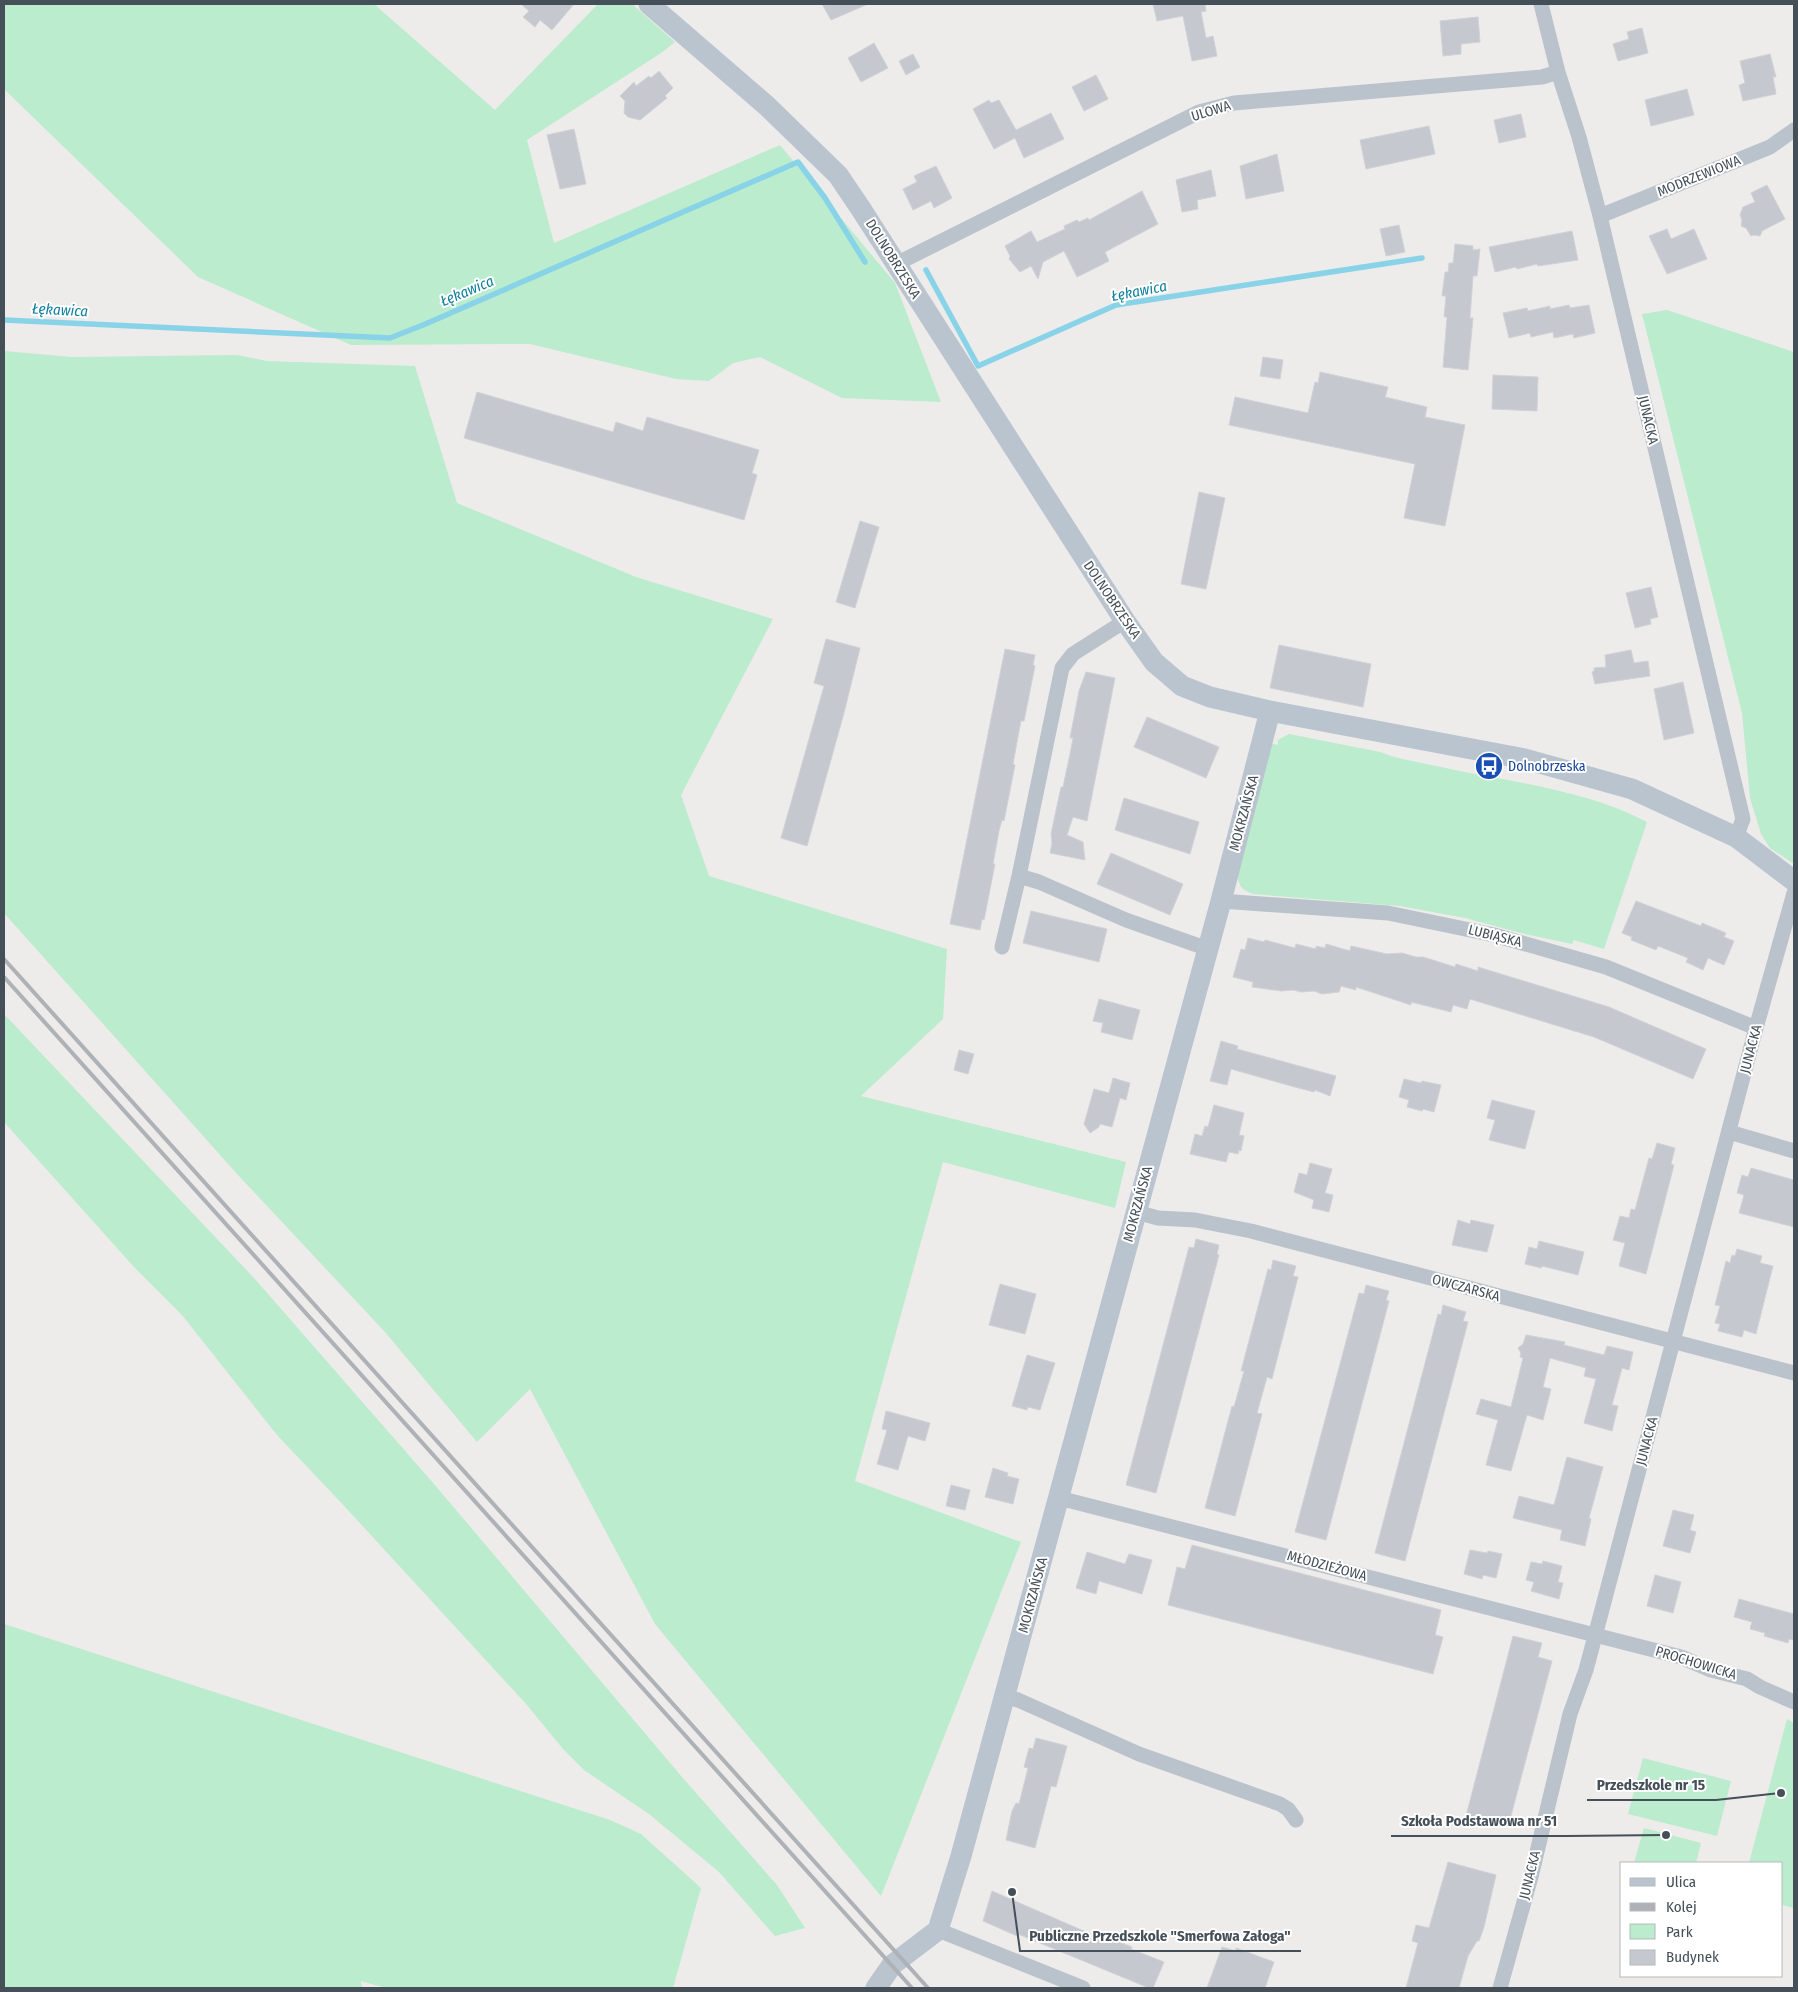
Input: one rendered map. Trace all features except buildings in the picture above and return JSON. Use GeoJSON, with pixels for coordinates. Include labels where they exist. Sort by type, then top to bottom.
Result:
{"type":"FeatureCollection","features":[{"type":"Feature","properties":{"kind":"street","name":"DOLNOBRZESKA"},"geometry":{"type":"LineString","coordinates":[[649,4],[767,106],[838,175],[1125,621],[1154,662],[1182,686],[1210,697],[1270,711],[1525,759],[1632,789],[1736,837],[1794,881]]}},
{"type":"Feature","properties":{"kind":"street","name":"JUNACKA"},"geometry":{"type":"LineString","coordinates":[[1541,4],[1558,72],[1579,137],[1600,216],[1743,819],[1736,837]]}},
{"type":"Feature","properties":{"kind":"street","name":"ULOWA"},"geometry":{"type":"LineString","coordinates":[[896,264],[1199,112],[1234,104],[1542,77],[1558,72]]}},
{"type":"Feature","properties":{"kind":"street","name":"MODRZEWIOWA"},"geometry":{"type":"LineString","coordinates":[[1600,216],[1770,148],[1794,130]]}},
{"type":"Feature","properties":{"kind":"street"},"geometry":{"type":"LineString","coordinates":[[1002,947],[1019,876],[1062,668],[1073,654],[1125,621]]}},
{"type":"Feature","properties":{"kind":"street","name":"MOKRZAŃSKA"},"geometry":{"type":"LineString","coordinates":[[938,1930],[961,1856],[1059,1498],[1221,900],[1270,711]]}},
{"type":"Feature","properties":{"kind":"street"},"geometry":{"type":"LineString","coordinates":[[1019,876],[1039,882],[1126,920],[1208,948]]}},
{"type":"Feature","properties":{"kind":"street","name":"JUNACKA"},"geometry":{"type":"LineString","coordinates":[[1500,1988],[1530,1877],[1570,1714],[1586,1670],[1756,1028],[1794,893]]}},
{"type":"Feature","properties":{"kind":"street","name":"LUBIĄSKA"},"geometry":{"type":"LineString","coordinates":[[1221,900],[1388,913],[1494,935],[1606,966],[1756,1028]]}},
{"type":"Feature","properties":{"kind":"street"},"geometry":{"type":"LineString","coordinates":[[1729,1132],[1794,1151]]}},
{"type":"Feature","properties":{"kind":"street","name":"OWCZARSKA"},"geometry":{"type":"LineString","coordinates":[[1136,1212],[1158,1218],[1195,1220],[1251,1232],[1794,1374]]}},
{"type":"Feature","properties":{"kind":"street","name":"MŁODZIEŻOWA"},"geometry":{"type":"LineString","coordinates":[[1059,1498],[1594,1635]]}},
{"type":"Feature","properties":{"kind":"street","name":"PROCHOWICKA"},"geometry":{"type":"LineString","coordinates":[[1594,1635],[1681,1657],[1710,1670],[1746,1679],[1794,1702]]}},
{"type":"Feature","properties":{"kind":"street"},"geometry":{"type":"LineString","coordinates":[[1005,1696],[1139,1754],[1280,1804],[1288,1809],[1296,1820]]}},
{"type":"Feature","properties":{"kind":"street"},"geometry":{"type":"LineString","coordinates":[[876,1988],[892,1965],[938,1930],[1083,1988]]}},
{"type":"Feature","properties":{"kind":"green space"},"geometry":{"type":"Polygon","coordinates":[[[4,4],[374,4],[495,110],[598,4],[632,4],[675,42],[527,140],[554,243],[780,145],[895,283],[941,402],[842,398],[760,357],[733,363],[709,381],[676,379],[530,344],[351,345],[198,277],[4,89],[4,4]]]}},
{"type":"Feature","properties":{"kind":"green space"},"geometry":{"type":"Polygon","coordinates":[[[1667,310],[1794,352],[1794,864],[1770,848],[1761,834],[1750,798],[1742,713],[1642,314],[1667,310]]]}},
{"type":"Feature","properties":{"kind":"green space"},"geometry":{"type":"Polygon","coordinates":[[[4,351],[72,357],[237,355],[267,361],[415,366],[457,503],[636,577],[773,619],[681,795],[709,876],[947,949],[943,1019],[861,1096],[1126,1162],[1115,1208],[943,1162],[855,1481],[1021,1542],[881,1896],[655,1624],[530,1389],[477,1442],[385,1332],[238,1175],[4,913],[4,351]]]}},
{"type":"Feature","properties":{"kind":"green space"},"geometry":{"type":"Polygon","coordinates":[[[1289,734],[1544,787],[1598,801],[1647,822],[1604,949],[1574,940],[1572,944],[1465,918],[1400,906],[1253,894],[1246,891],[1240,885],[1237,875],[1269,743],[1278,745],[1278,740],[1289,734]]]}},
{"type":"Feature","properties":{"kind":"green space"},"geometry":{"type":"Polygon","coordinates":[[[4,1014],[254,1278],[434,1484],[682,1777],[777,1885],[805,1928],[775,1936],[719,1872],[649,1814],[584,1770],[563,1749],[527,1705],[277,1435],[182,1315],[134,1267],[4,1122],[4,1014]]]}},
{"type":"Feature","properties":{"kind":"green space"},"geometry":{"type":"Polygon","coordinates":[[[4,1624],[610,1820],[641,1834],[701,1888],[673,1988],[386,1988],[361,1981],[362,1988],[4,1988],[4,1624]]]}},
{"type":"Feature","properties":{"kind":"green space"},"geometry":{"type":"Polygon","coordinates":[[[1787,1719],[1794,1723],[1794,1908],[1783,1905],[1783,1862],[1749,1862],[1787,1719]]]}},
{"type":"Feature","properties":{"kind":"green space"},"geometry":{"type":"Polygon","coordinates":[[[1643,1758],[1731,1781],[1717,1836],[1628,1814],[1643,1758]]]}},
{"type":"Feature","properties":{"kind":"green space"},"geometry":{"type":"Polygon","coordinates":[[[1644,1828],[1701,1843],[1696,1862],[1634,1862],[1644,1828]]]}},
{"type":"Feature","properties":{"kind":"waterway","name":"Łękawica"},"geometry":{"type":"LineString","coordinates":[[4,320],[390,338],[798,162],[825,198],[865,262]]}},
{"type":"Feature","properties":{"kind":"waterway","name":"Łękawica"},"geometry":{"type":"LineString","coordinates":[[926,270],[978,366],[1116,305],[1422,258]]}},
{"type":"Feature","properties":{"kind":"railway"},"geometry":{"type":"LineString","coordinates":[[4,959],[928,1988]]}},
{"type":"Feature","properties":{"kind":"railway"},"geometry":{"type":"LineString","coordinates":[[4,977],[912,1988]]}},
{"type":"Feature","properties":{"kind":"place","name":"Dolnobrzeska"},"geometry":{"type":"Point","coordinates":[1489,766]}},
{"type":"Feature","properties":{"kind":"place","name":"Przedszkole nr 15"},"geometry":{"type":"Point","coordinates":[1781,1793]}},
{"type":"Feature","properties":{"kind":"place","name":"Szkoła Podstawowa nr 51"},"geometry":{"type":"Point","coordinates":[1666,1835]}},
{"type":"Feature","properties":{"kind":"place","name":"Publiczne Przedszkole \"Smerfowa Załoga\""},"geometry":{"type":"Point","coordinates":[1012,1892]}}]}
